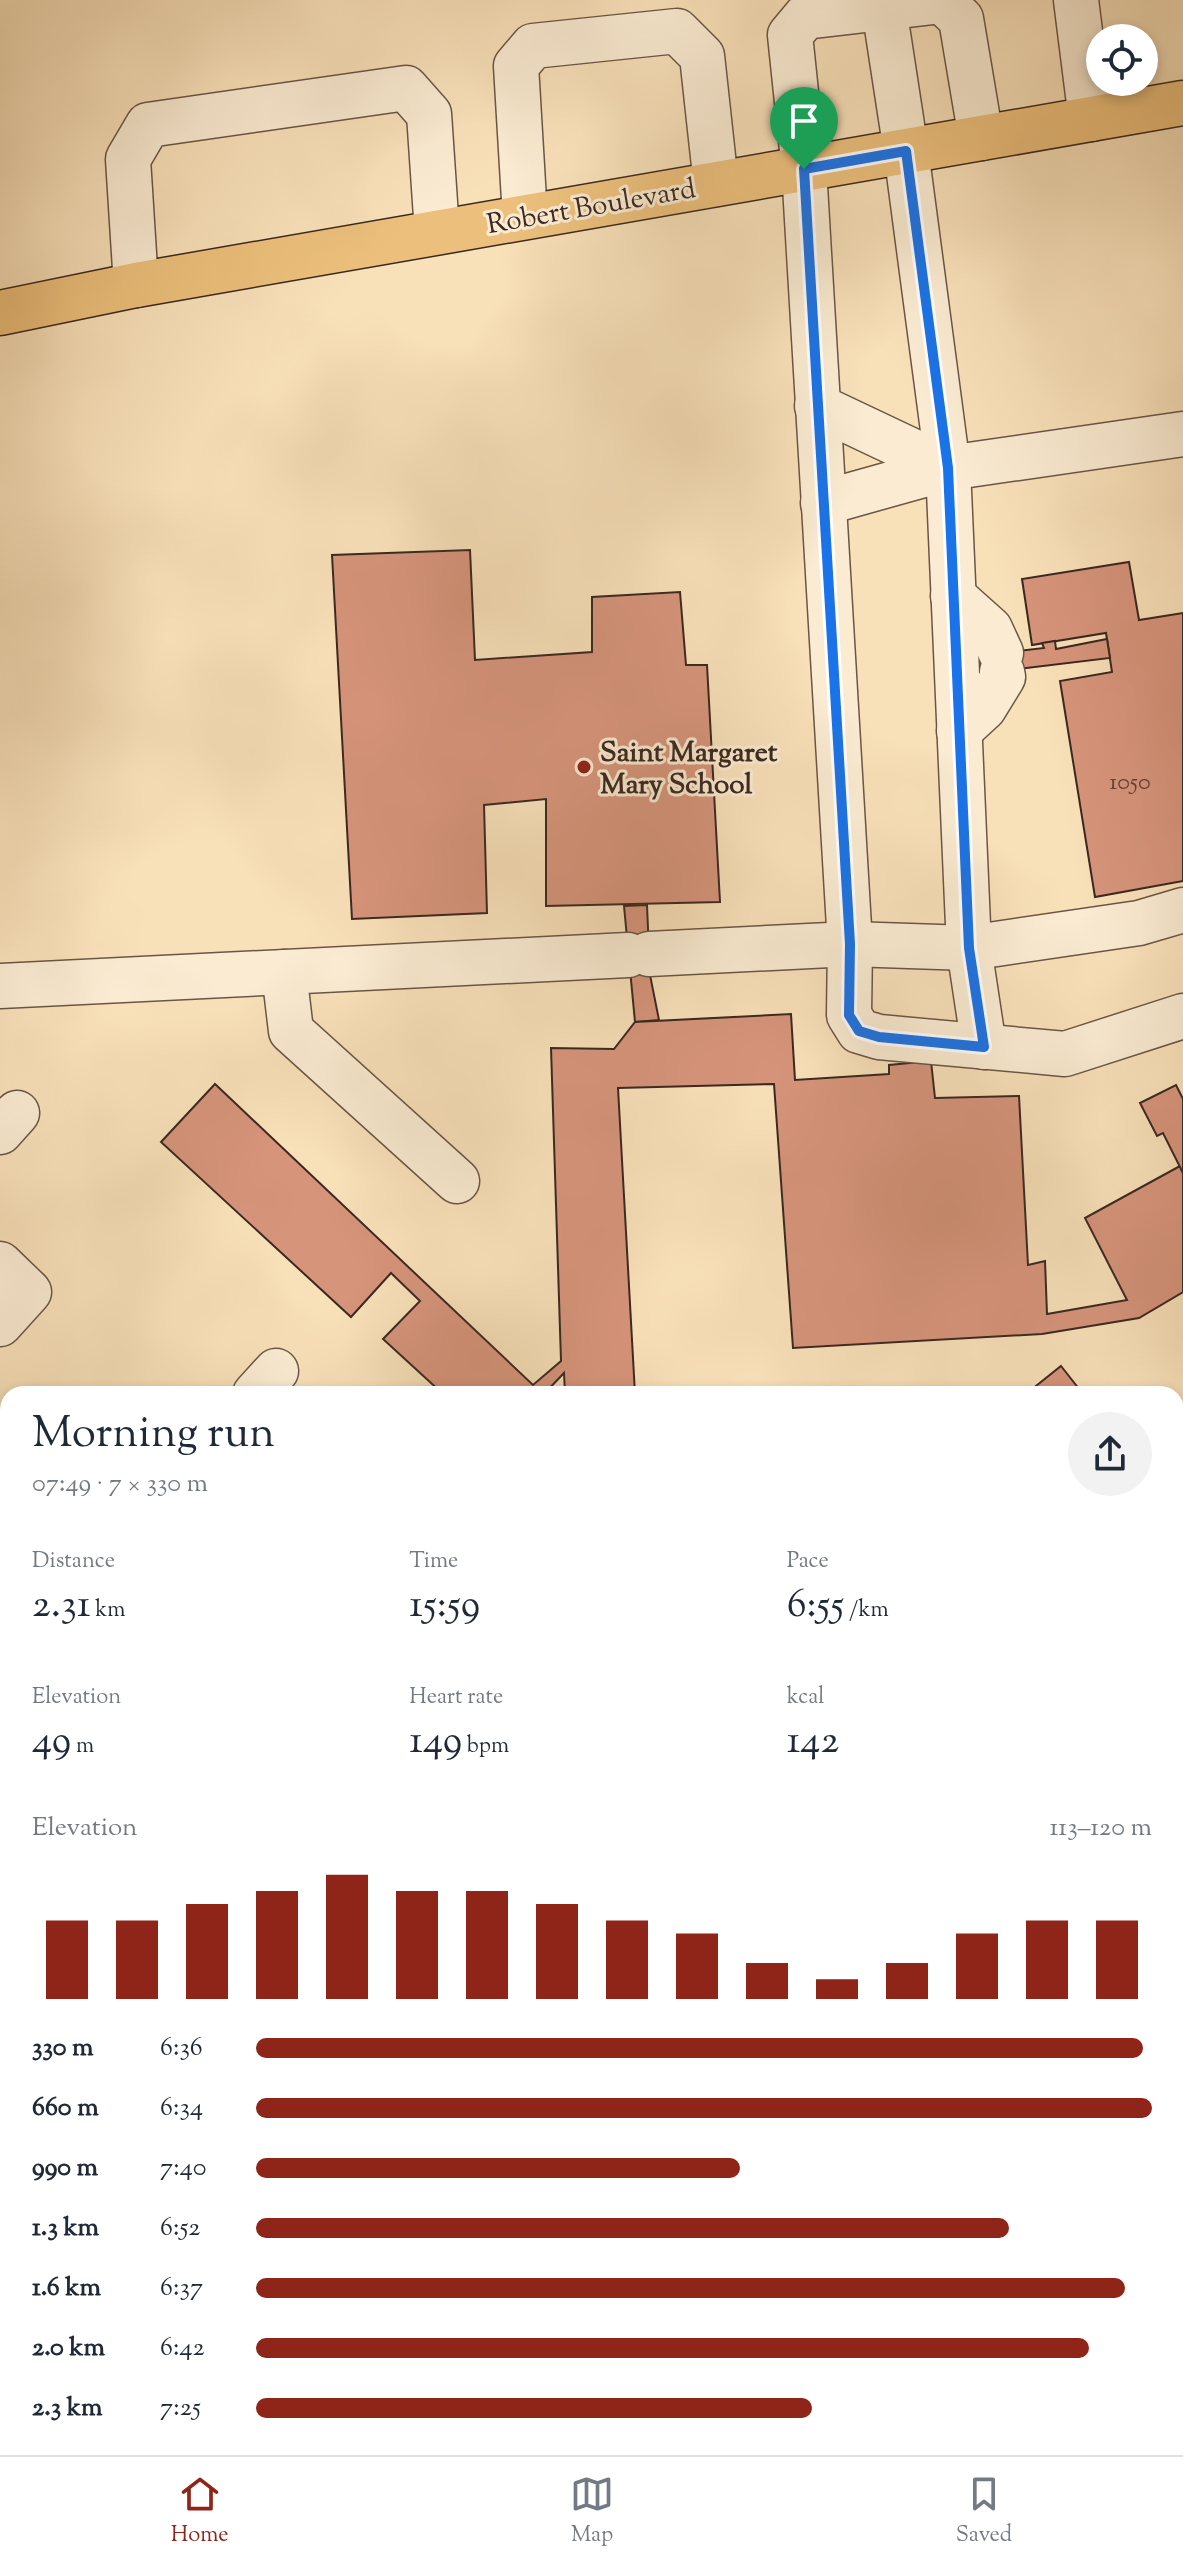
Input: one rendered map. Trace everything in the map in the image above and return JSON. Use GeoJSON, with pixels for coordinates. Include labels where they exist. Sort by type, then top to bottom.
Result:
{"type":"FeatureCollection","features":[{"type":"Feature","properties":{"kind":"main road","name":"Robert Boulevard"},"geometry":{"type":"LineString","coordinates":[[0,313],[136,285],[1183,103]]}},
{"type":"Feature","properties":{"kind":"street"},"geometry":{"type":"LineString","coordinates":[[1076,0],[1091,119]]}},
{"type":"Feature","properties":{"kind":"street"},"geometry":{"type":"LineString","coordinates":[[981,138],[961,19],[942,1],[805,17],[790,35],[804,169],[850,944],[849,1015],[859,1031],[879,1037],[1065,1054],[1183,1016]]}},
{"type":"Feature","properties":{"kind":"street"},"geometry":{"type":"LineString","coordinates":[[884,8],[948,468],[969,948],[984,1047]]}},
{"type":"Feature","properties":{"kind":"street"},"geometry":{"type":"LineString","coordinates":[[525,217],[516,66],[533,46],[677,31],[702,56],[716,184]]}},
{"type":"Feature","properties":{"kind":"street"},"geometry":{"type":"LineString","coordinates":[[136,285],[128,159],[148,125],[406,88],[429,114],[437,232]]}},
{"type":"Feature","properties":{"kind":"street"},"geometry":{"type":"LineString","coordinates":[[817,406],[948,468]]}},
{"type":"Feature","properties":{"kind":"street"},"geometry":{"type":"LineString","coordinates":[[823,503],[948,468],[1183,434]]}},
{"type":"Feature","properties":{"kind":"street"},"geometry":{"type":"LineString","coordinates":[[953,596],[990,629],[1002,663],[1003,677],[984,708],[959,731]]}},
{"type":"Feature","properties":{"kind":"street"},"geometry":{"type":"LineString","coordinates":[[0,986],[850,944],[969,948],[1139,923],[1183,910]]}},
{"type":"Feature","properties":{"kind":"street"},"geometry":{"type":"LineString","coordinates":[[284,972],[291,1031],[457,1181]]}},
{"type":"Feature","properties":{"kind":"street"},"geometry":{"type":"LineString","coordinates":[[0,1264],[29,1292],[0,1324]]}},
{"type":"Feature","properties":{"kind":"building"},"geometry":{"type":"Polygon","coordinates":[[[470,550],[475,660],[592,652],[592,597],[680,592],[686,665],[707,665],[720,902],[546,906],[546,799],[484,805],[487,913],[352,919],[332,555],[470,550]]]}},
{"type":"Feature","properties":{"kind":"building"},"geometry":{"type":"Polygon","coordinates":[[[1129,562],[1139,620],[1183,613],[1183,881],[1095,897],[1060,681],[1112,672],[1106,633],[1032,645],[1022,579],[1129,562]]]}},
{"type":"Feature","properties":{"kind":"building"},"geometry":{"type":"Polygon","coordinates":[[[1107,639],[1110,658],[977,674],[976,656],[1044,648],[1042,643],[1055,641],[1056,649],[1107,639]]]}},
{"type":"Feature","properties":{"kind":"building"},"geometry":{"type":"Polygon","coordinates":[[[647,905],[650,975],[659,1020],[635,1022],[624,906],[647,905]]]}},
{"type":"Feature","properties":{"kind":"building"},"geometry":{"type":"Polygon","coordinates":[[[791,1014],[795,1080],[889,1074],[889,1065],[931,1061],[935,1098],[1019,1096],[1028,1265],[1045,1261],[1047,1314],[1127,1300],[1085,1218],[1180,1166],[1183,1173],[1183,1292],[1139,1318],[1042,1334],[793,1348],[774,1084],[618,1088],[635,1386],[565,1386],[564,1373],[552,1386],[434,1386],[383,1339],[420,1301],[391,1273],[351,1317],[161,1142],[215,1084],[533,1385],[561,1361],[551,1048],[614,1049],[635,1022],[791,1014]]]}},
{"type":"Feature","properties":{"kind":"building"},"geometry":{"type":"Polygon","coordinates":[[[1176,1085],[1183,1099],[1183,1173],[1163,1133],[1157,1136],[1140,1103],[1176,1085]]]}},
{"type":"Feature","properties":{"kind":"building"},"geometry":{"type":"Polygon","coordinates":[[[1061,1366],[1077,1386],[1036,1386],[1061,1366]]]}},
{"type":"Feature","properties":{"kind":"place","name":"Saint Margaret Mary School"},"geometry":{"type":"Point","coordinates":[584,767]}},
{"type":"Feature","properties":{"kind":"route"},"geometry":{"type":"LineString","coordinates":[[906,151],[948,468],[969,948],[984,1047],[879,1037],[859,1031],[849,1015],[850,944],[804,169],[906,151]]}}]}
